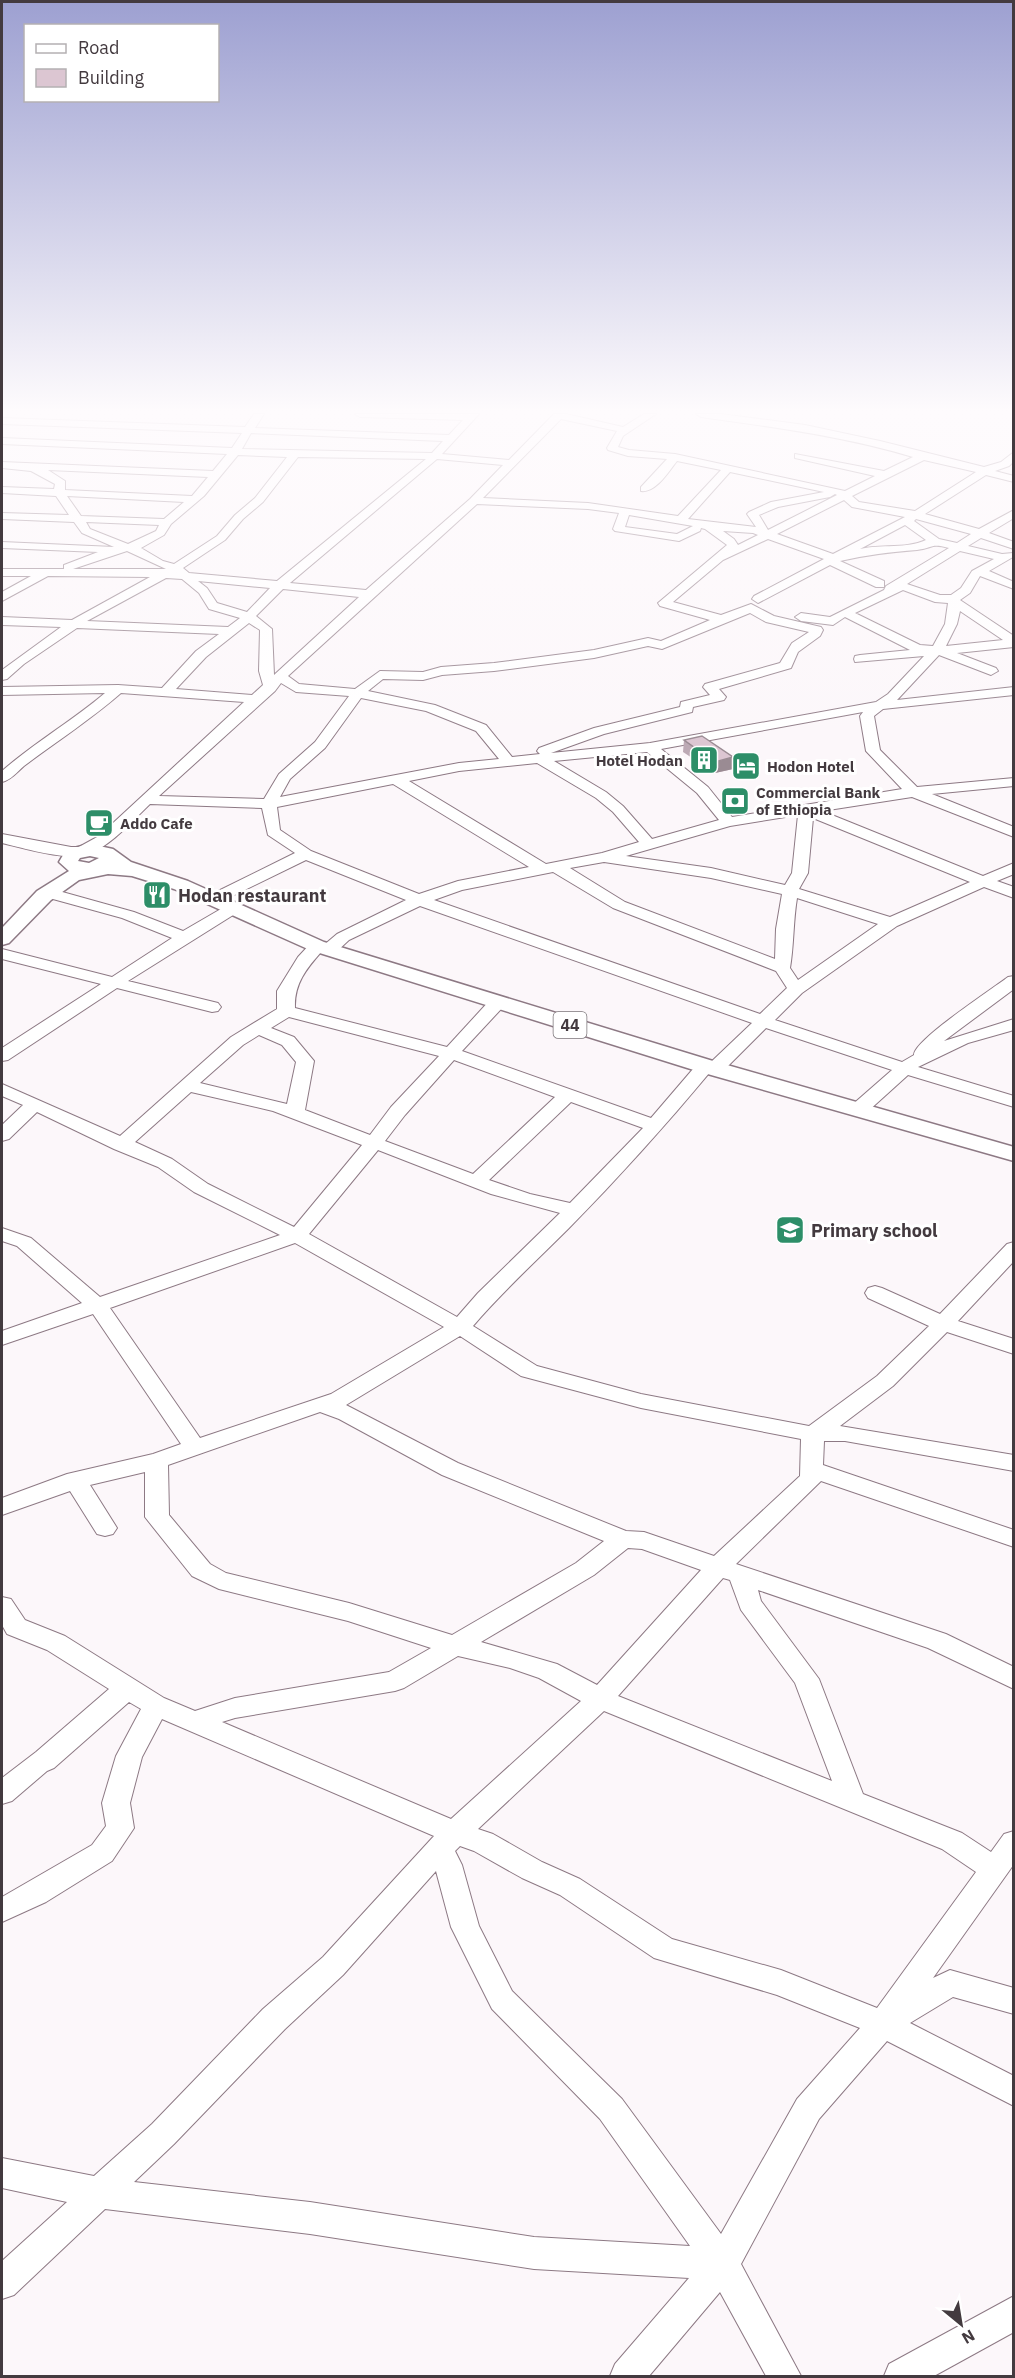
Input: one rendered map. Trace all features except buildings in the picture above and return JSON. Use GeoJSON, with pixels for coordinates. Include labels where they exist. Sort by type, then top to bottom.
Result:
{"type":"FeatureCollection","features":[{"type":"Feature","properties":{"kind":"main road"},"geometry":{"type":"LineString","coordinates":[[2,939],[48,893],[69,860],[101,851],[106,847]]}},
{"type":"Feature","properties":{"kind":"main road"},"geometry":{"type":"LineString","coordinates":[[92,868],[108,861],[106,847]]}},
{"type":"Feature","properties":{"kind":"main road"},"geometry":{"type":"LineString","coordinates":[[106,847],[118,863],[136,871]]}},
{"type":"Feature","properties":{"kind":"main road"},"geometry":{"type":"LineString","coordinates":[[69,860],[92,868],[136,871]]}},
{"type":"Feature","properties":{"kind":"main road","name":"44"},"geometry":{"type":"LineString","coordinates":[[136,871],[180,884],[323,948],[710,1067],[1014,1154]]}},
{"type":"Feature","properties":{"kind":"street"},"geometry":{"type":"LineString","coordinates":[[82,525],[86,531],[121,549]]}},
{"type":"Feature","properties":{"kind":"street"},"geometry":{"type":"LineString","coordinates":[[2,597],[52,572],[139,544],[160,533],[164,525]]}},
{"type":"Feature","properties":{"kind":"street"},"geometry":{"type":"LineString","coordinates":[[181,572],[221,538],[232,525]]}},
{"type":"Feature","properties":{"kind":"street"},"geometry":{"type":"LineString","coordinates":[[165,693],[201,654],[249,617],[281,584],[352,525]]}},
{"type":"Feature","properties":{"kind":"street"},"geometry":{"type":"LineString","coordinates":[[106,847],[147,800],[447,525]]}},
{"type":"Feature","properties":{"kind":"street"},"geometry":{"type":"LineString","coordinates":[[620,525],[619,529],[679,538],[702,527]]}},
{"type":"Feature","properties":{"kind":"street"},"geometry":{"type":"LineString","coordinates":[[692,525],[755,530],[835,559],[860,551],[920,546],[929,543],[932,539],[1009,555]]}},
{"type":"Feature","properties":{"kind":"street"},"geometry":{"type":"LineString","coordinates":[[761,525],[762,533]]}},
{"type":"Feature","properties":{"kind":"street"},"geometry":{"type":"LineString","coordinates":[[715,561],[787,525]]}},
{"type":"Feature","properties":{"kind":"street"},"geometry":{"type":"LineString","coordinates":[[897,525],[754,604],[662,645],[648,642],[594,654],[494,667],[441,671],[423,676],[380,675],[358,693],[320,744],[284,777],[269,804],[273,832],[306,854],[419,900],[765,1022],[908,1065],[1014,1102]]}},
{"type":"Feature","properties":{"kind":"street"},"geometry":{"type":"LineString","coordinates":[[914,525],[936,541]]}},
{"type":"Feature","properties":{"kind":"street"},"geometry":{"type":"LineString","coordinates":[[954,525],[1014,546]]}},
{"type":"Feature","properties":{"kind":"street"},"geometry":{"type":"LineString","coordinates":[[514,761],[599,731],[687,709],[687,705],[719,697],[710,687],[786,665],[788,655],[817,630],[879,590],[993,525]]}},
{"type":"Feature","properties":{"kind":"street"},"geometry":{"type":"LineString","coordinates":[[702,527],[734,544],[664,603],[722,619]]}},
{"type":"Feature","properties":{"kind":"street"},"geometry":{"type":"LineString","coordinates":[[2,545],[139,551],[181,572],[203,591],[213,606],[249,617],[266,629],[266,671],[270,688]]}},
{"type":"Feature","properties":{"kind":"street"},"geometry":{"type":"LineString","coordinates":[[954,600],[966,590],[976,574],[1009,555]]}},
{"type":"Feature","properties":{"kind":"street"},"geometry":{"type":"LineString","coordinates":[[830,561],[879,590],[902,586],[939,599],[954,600],[1014,642]]}},
{"type":"Feature","properties":{"kind":"street"},"geometry":{"type":"LineString","coordinates":[[2,572],[164,574],[181,572],[369,594]]}},
{"type":"Feature","properties":{"kind":"street"},"geometry":{"type":"LineString","coordinates":[[980,572],[1014,586]]}},
{"type":"Feature","properties":{"kind":"street"},"geometry":{"type":"LineString","coordinates":[[2,675],[74,624],[164,574]]}},
{"type":"Feature","properties":{"kind":"street"},"geometry":{"type":"LineString","coordinates":[[954,600],[955,615],[948,635],[939,650],[889,699],[875,706],[867,716],[873,751],[913,792],[1014,833]]}},
{"type":"Feature","properties":{"kind":"street"},"geometry":{"type":"LineString","coordinates":[[754,604],[833,621]]}},
{"type":"Feature","properties":{"kind":"street"},"geometry":{"type":"LineString","coordinates":[[754,604],[770,619],[817,630]]}},
{"type":"Feature","properties":{"kind":"street"},"geometry":{"type":"LineString","coordinates":[[846,613],[918,649],[939,650],[991,671]]}},
{"type":"Feature","properties":{"kind":"street"},"geometry":{"type":"LineString","coordinates":[[2,621],[231,631]]}},
{"type":"Feature","properties":{"kind":"street"},"geometry":{"type":"LineString","coordinates":[[860,659],[1014,642]]}},
{"type":"Feature","properties":{"kind":"street"},"geometry":{"type":"LineString","coordinates":[[2,660],[19,661]]}},
{"type":"Feature","properties":{"kind":"street"},"geometry":{"type":"LineString","coordinates":[[281,677],[296,688],[358,693],[430,708],[481,728],[514,761]]}},
{"type":"Feature","properties":{"kind":"street"},"geometry":{"type":"LineString","coordinates":[[2,691],[118,689],[257,699]]}},
{"type":"Feature","properties":{"kind":"street"},"geometry":{"type":"LineString","coordinates":[[2,778],[18,764],[80,721],[118,689]]}},
{"type":"Feature","properties":{"kind":"street"},"geometry":{"type":"LineString","coordinates":[[147,800],[269,804],[459,766],[650,747],[875,706],[1014,691]]}},
{"type":"Feature","properties":{"kind":"street"},"geometry":{"type":"LineString","coordinates":[[650,747],[697,784],[721,809],[728,822]]}},
{"type":"Feature","properties":{"kind":"street"},"geometry":{"type":"LineString","coordinates":[[538,758],[601,795],[618,809],[649,844]]}},
{"type":"Feature","properties":{"kind":"street"},"geometry":{"type":"LineString","coordinates":[[395,779],[549,868],[619,905],[782,968],[796,989]]}},
{"type":"Feature","properties":{"kind":"street"},"geometry":{"type":"LineString","coordinates":[[286,1011],[286,991],[304,961],[343,937],[419,900],[458,886],[604,857],[728,822],[913,792],[1014,782]]}},
{"type":"Feature","properties":{"kind":"street"},"geometry":{"type":"LineString","coordinates":[[806,810],[911,854],[1014,893]]}},
{"type":"Feature","properties":{"kind":"street"},"geometry":{"type":"LineString","coordinates":[[782,968],[785,949],[784,929],[790,891],[800,873],[806,810]]}},
{"type":"Feature","properties":{"kind":"street"},"geometry":{"type":"LineString","coordinates":[[4,842],[69,860]]}},
{"type":"Feature","properties":{"kind":"street"},"geometry":{"type":"LineString","coordinates":[[212,900],[306,854]]}},
{"type":"Feature","properties":{"kind":"street"},"geometry":{"type":"LineString","coordinates":[[604,857],[711,873],[790,891],[891,923]]}},
{"type":"Feature","properties":{"kind":"street"},"geometry":{"type":"LineString","coordinates":[[2,1507],[75,1480],[157,1461],[320,1404],[338,1400],[459,1327],[485,1298],[575,1210],[710,1067],[765,1022],[796,989],[891,923],[1014,868]]}},
{"type":"Feature","properties":{"kind":"street"},"geometry":{"type":"LineString","coordinates":[[48,893],[128,915],[184,937]]}},
{"type":"Feature","properties":{"kind":"street"},"geometry":{"type":"LineString","coordinates":[[2,1056],[112,983],[232,909]]}},
{"type":"Feature","properties":{"kind":"street"},"geometry":{"type":"LineString","coordinates":[[2,954],[212,1007]]}},
{"type":"Feature","properties":{"kind":"street"},"geometry":{"type":"LineString","coordinates":[[859,1109],[942,1033],[1014,981]]}},
{"type":"Feature","properties":{"kind":"street"},"geometry":{"type":"LineString","coordinates":[[2,1338],[297,1236],[398,1111],[497,1003]]}},
{"type":"Feature","properties":{"kind":"street"},"geometry":{"type":"LineString","coordinates":[[122,1145],[237,1041],[286,1011],[450,1053],[469,1062],[570,1094],[655,1126]]}},
{"type":"Feature","properties":{"kind":"street"},"geometry":{"type":"LineString","coordinates":[[908,1065],[962,1039],[1014,1024]]}},
{"type":"Feature","properties":{"kind":"street"},"geometry":{"type":"LineString","coordinates":[[257,1028],[288,1041],[305,1061],[295,1112]]}},
{"type":"Feature","properties":{"kind":"street"},"geometry":{"type":"LineString","coordinates":[[188,1086],[295,1112],[374,1143],[412,1154],[509,1195],[550,1207],[575,1210]]}},
{"type":"Feature","properties":{"kind":"street"},"geometry":{"type":"LineString","coordinates":[[2,1089],[165,1163],[201,1188],[297,1236],[459,1327],[529,1371],[641,1401],[813,1434],[845,1433],[1014,1464]]}},
{"type":"Feature","properties":{"kind":"street"},"geometry":{"type":"LineString","coordinates":[[477,1181],[570,1094]]}},
{"type":"Feature","properties":{"kind":"street"},"geometry":{"type":"LineString","coordinates":[[2,1135],[34,1104]]}},
{"type":"Feature","properties":{"kind":"street"},"geometry":{"type":"LineString","coordinates":[[2,1234],[24,1242],[97,1305],[195,1448]]}},
{"type":"Feature","properties":{"kind":"street"},"geometry":{"type":"LineString","coordinates":[[2,2283],[163,2134],[274,2019],[333,1966],[447,1841],[600,1699],[729,1572],[811,1479],[813,1434],[885,1381],[927,1341],[1014,1248]]}},
{"type":"Feature","properties":{"kind":"street"},"geometry":{"type":"LineString","coordinates":[[876,1293],[942,1323],[1014,1347]]}},
{"type":"Feature","properties":{"kind":"street"},"geometry":{"type":"LineString","coordinates":[[320,1404],[347,1414],[450,1469],[623,1539],[644,1541],[936,1641],[1014,1679]]}},
{"type":"Feature","properties":{"kind":"street"},"geometry":{"type":"LineString","coordinates":[[157,1461],[157,1517],[201,1570],[219,1580],[349,1611],[456,1646],[512,1659],[548,1671],[600,1699],[952,1840],[994,1869]]}},
{"type":"Feature","properties":{"kind":"street"},"geometry":{"type":"LineString","coordinates":[[810,1469],[1014,1539]]}},
{"type":"Feature","properties":{"kind":"street"},"geometry":{"type":"LineString","coordinates":[[75,1480],[105,1528]]}},
{"type":"Feature","properties":{"kind":"street"},"geometry":{"type":"LineString","coordinates":[[192,1722],[235,1708],[395,1681],[585,1569],[623,1539]]}},
{"type":"Feature","properties":{"kind":"street"},"geometry":{"type":"LineString","coordinates":[[729,1572],[806,1679],[828,1732],[852,1801]]}},
{"type":"Feature","properties":{"kind":"street"},"geometry":{"type":"LineString","coordinates":[[2,1606],[16,1627],[56,1643],[155,1705],[447,1841],[483,1842],[532,1870],[570,1887],[664,1949],[781,1983],[883,2024],[1014,2092]]}},
{"type":"Feature","properties":{"kind":"street"},"geometry":{"type":"LineString","coordinates":[[2,1793],[38,1763],[45,1760],[128,1689]]}},
{"type":"Feature","properties":{"kind":"street"},"geometry":{"type":"LineString","coordinates":[[2,1910],[36,1893],[102,1853],[120,1828],[116,1803],[129,1756],[148,1723],[155,1705]]}},
{"type":"Feature","properties":{"kind":"street"},"geometry":{"type":"LineString","coordinates":[[447,1841],[448,1865],[465,1927],[502,2000],[611,2109],[723,2264],[784,2376]]}},
{"type":"Feature","properties":{"kind":"street"},"geometry":{"type":"LineString","coordinates":[[627,2376],[723,2264],[808,2109],[883,2024],[1014,1842]]}},
{"type":"Feature","properties":{"kind":"street"},"geometry":{"type":"LineString","coordinates":[[883,2024],[950,1983],[1014,2001]]}},
{"type":"Feature","properties":{"kind":"street"},"geometry":{"type":"LineString","coordinates":[[2,2173],[100,2193],[310,2218],[534,2253],[723,2264]]}},
{"type":"Feature","properties":{"kind":"street"},"geometry":{"type":"LineString","coordinates":[[901,2376],[1014,2313]]}},
{"type":"Feature","properties":{"kind":"place","name":"Hotel Hodan"},"geometry":{"type":"Point","coordinates":[704,760]}},
{"type":"Feature","properties":{"kind":"place","name":"Hodon Hotel"},"geometry":{"type":"Point","coordinates":[746,766]}},
{"type":"Feature","properties":{"kind":"place","name":"Commercial Bank of Ethiopia"},"geometry":{"type":"Point","coordinates":[735,801]}},
{"type":"Feature","properties":{"kind":"place","name":"Addo Cafe"},"geometry":{"type":"Point","coordinates":[99,823]}},
{"type":"Feature","properties":{"kind":"place","name":"Hodan restaurant"},"geometry":{"type":"Point","coordinates":[157,895]}},
{"type":"Feature","properties":{"kind":"place","name":"Primary school"},"geometry":{"type":"Point","coordinates":[790,1230]}}]}
